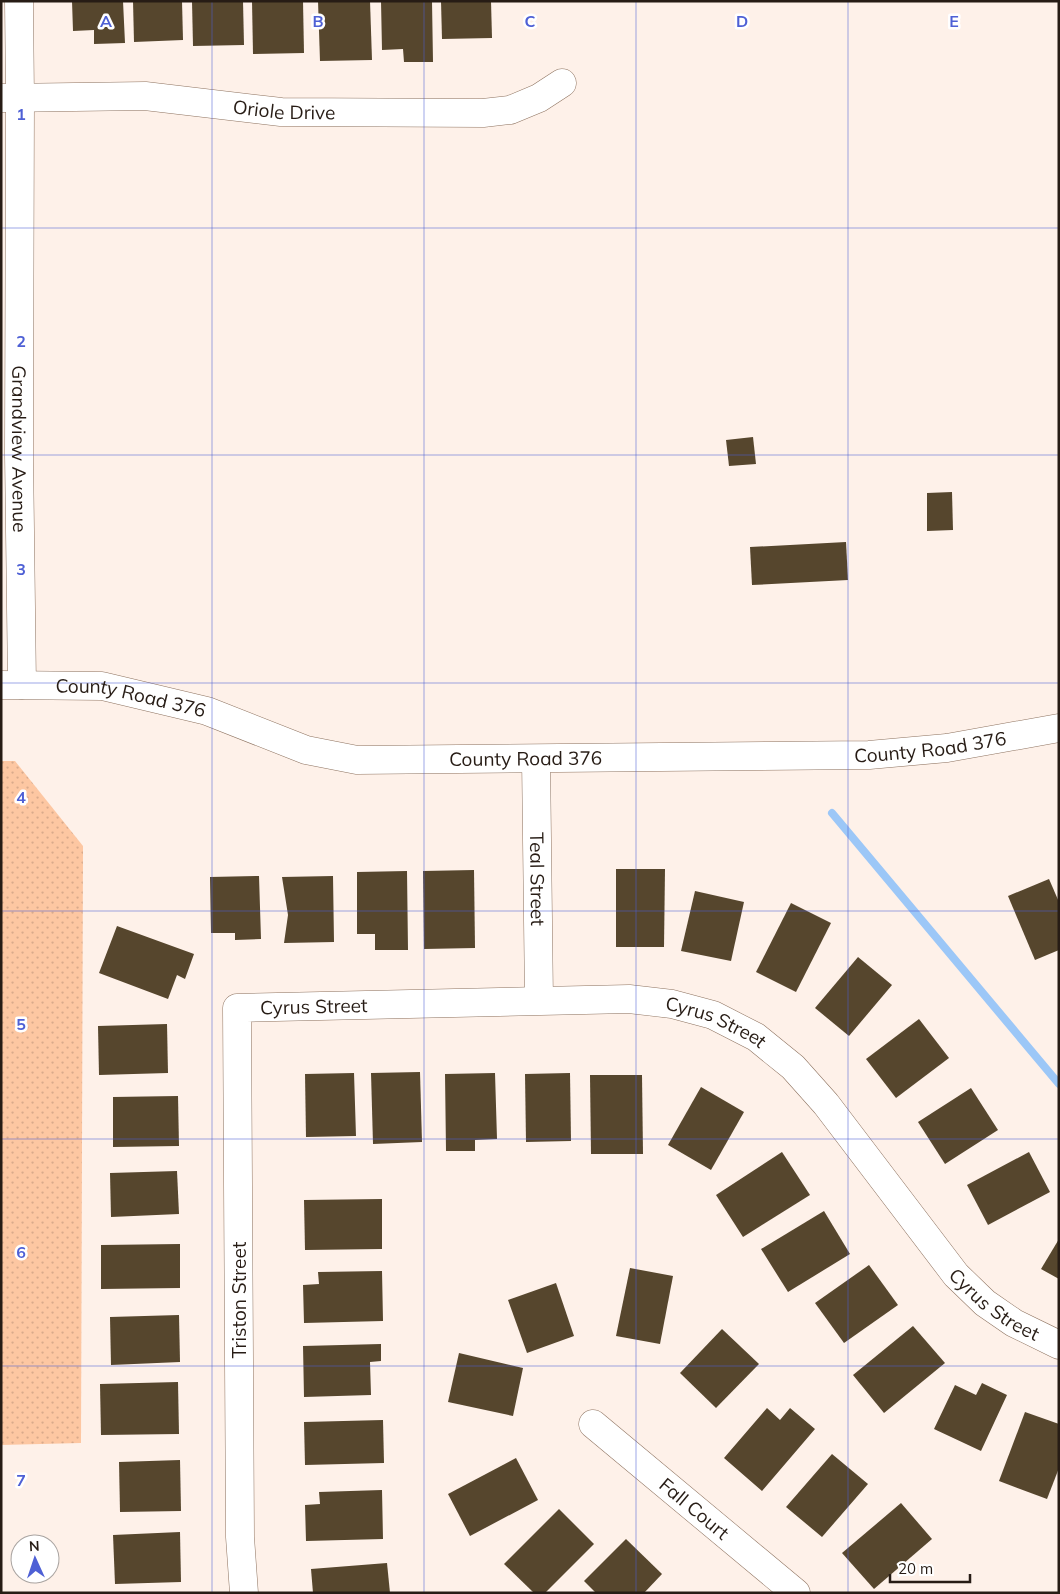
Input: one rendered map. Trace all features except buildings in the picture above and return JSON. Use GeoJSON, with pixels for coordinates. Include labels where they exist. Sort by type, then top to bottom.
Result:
{"type":"FeatureCollection","features":[{"type":"Feature","properties":{"kind":"street","name":"Grandview Avenue"},"geometry":{"type":"LineString","coordinates":[[12,685],[10,454],[11,98],[19,1]]}},
{"type":"Feature","properties":{"kind":"street","name":"Oriole Drive"},"geometry":{"type":"LineString","coordinates":[[11,98],[145,96],[281,112],[483,113],[510,110],[539,98],[562,83]]}},
{"type":"Feature","properties":{"kind":"street","name":"County Road 376"},"geometry":{"type":"LineString","coordinates":[[12,685],[102,686],[207,711],[306,750],[357,760],[869,755],[947,748],[1059,728]]}},
{"type":"Feature","properties":{"kind":"street","name":"Teal Street"},"geometry":{"type":"LineString","coordinates":[[536,759],[539,1000]]}},
{"type":"Feature","properties":{"kind":"street","name":"Cyrus Street"},"geometry":{"type":"LineString","coordinates":[[237,1008],[629,999],[672,1004],[713,1015],[756,1037],[793,1067],[826,1104],[956,1275],[985,1303],[1014,1323],[1059,1346]]}},
{"type":"Feature","properties":{"kind":"street","name":"Triston Street"},"geometry":{"type":"LineString","coordinates":[[237,1008],[240,1537],[244,1593]]}},
{"type":"Feature","properties":{"kind":"street","name":"Fall Court"},"geometry":{"type":"LineString","coordinates":[[593,1424],[796,1593]]}},
{"type":"Feature","properties":{"kind":"shaded area"},"geometry":{"type":"Polygon","coordinates":[[[1,761],[15,761],[83,846],[81,1443],[1,1445],[1,761]]]}},
{"type":"Feature","properties":{"kind":"waterway"},"geometry":{"type":"LineString","coordinates":[[832,813],[1059,1084]]}}]}
